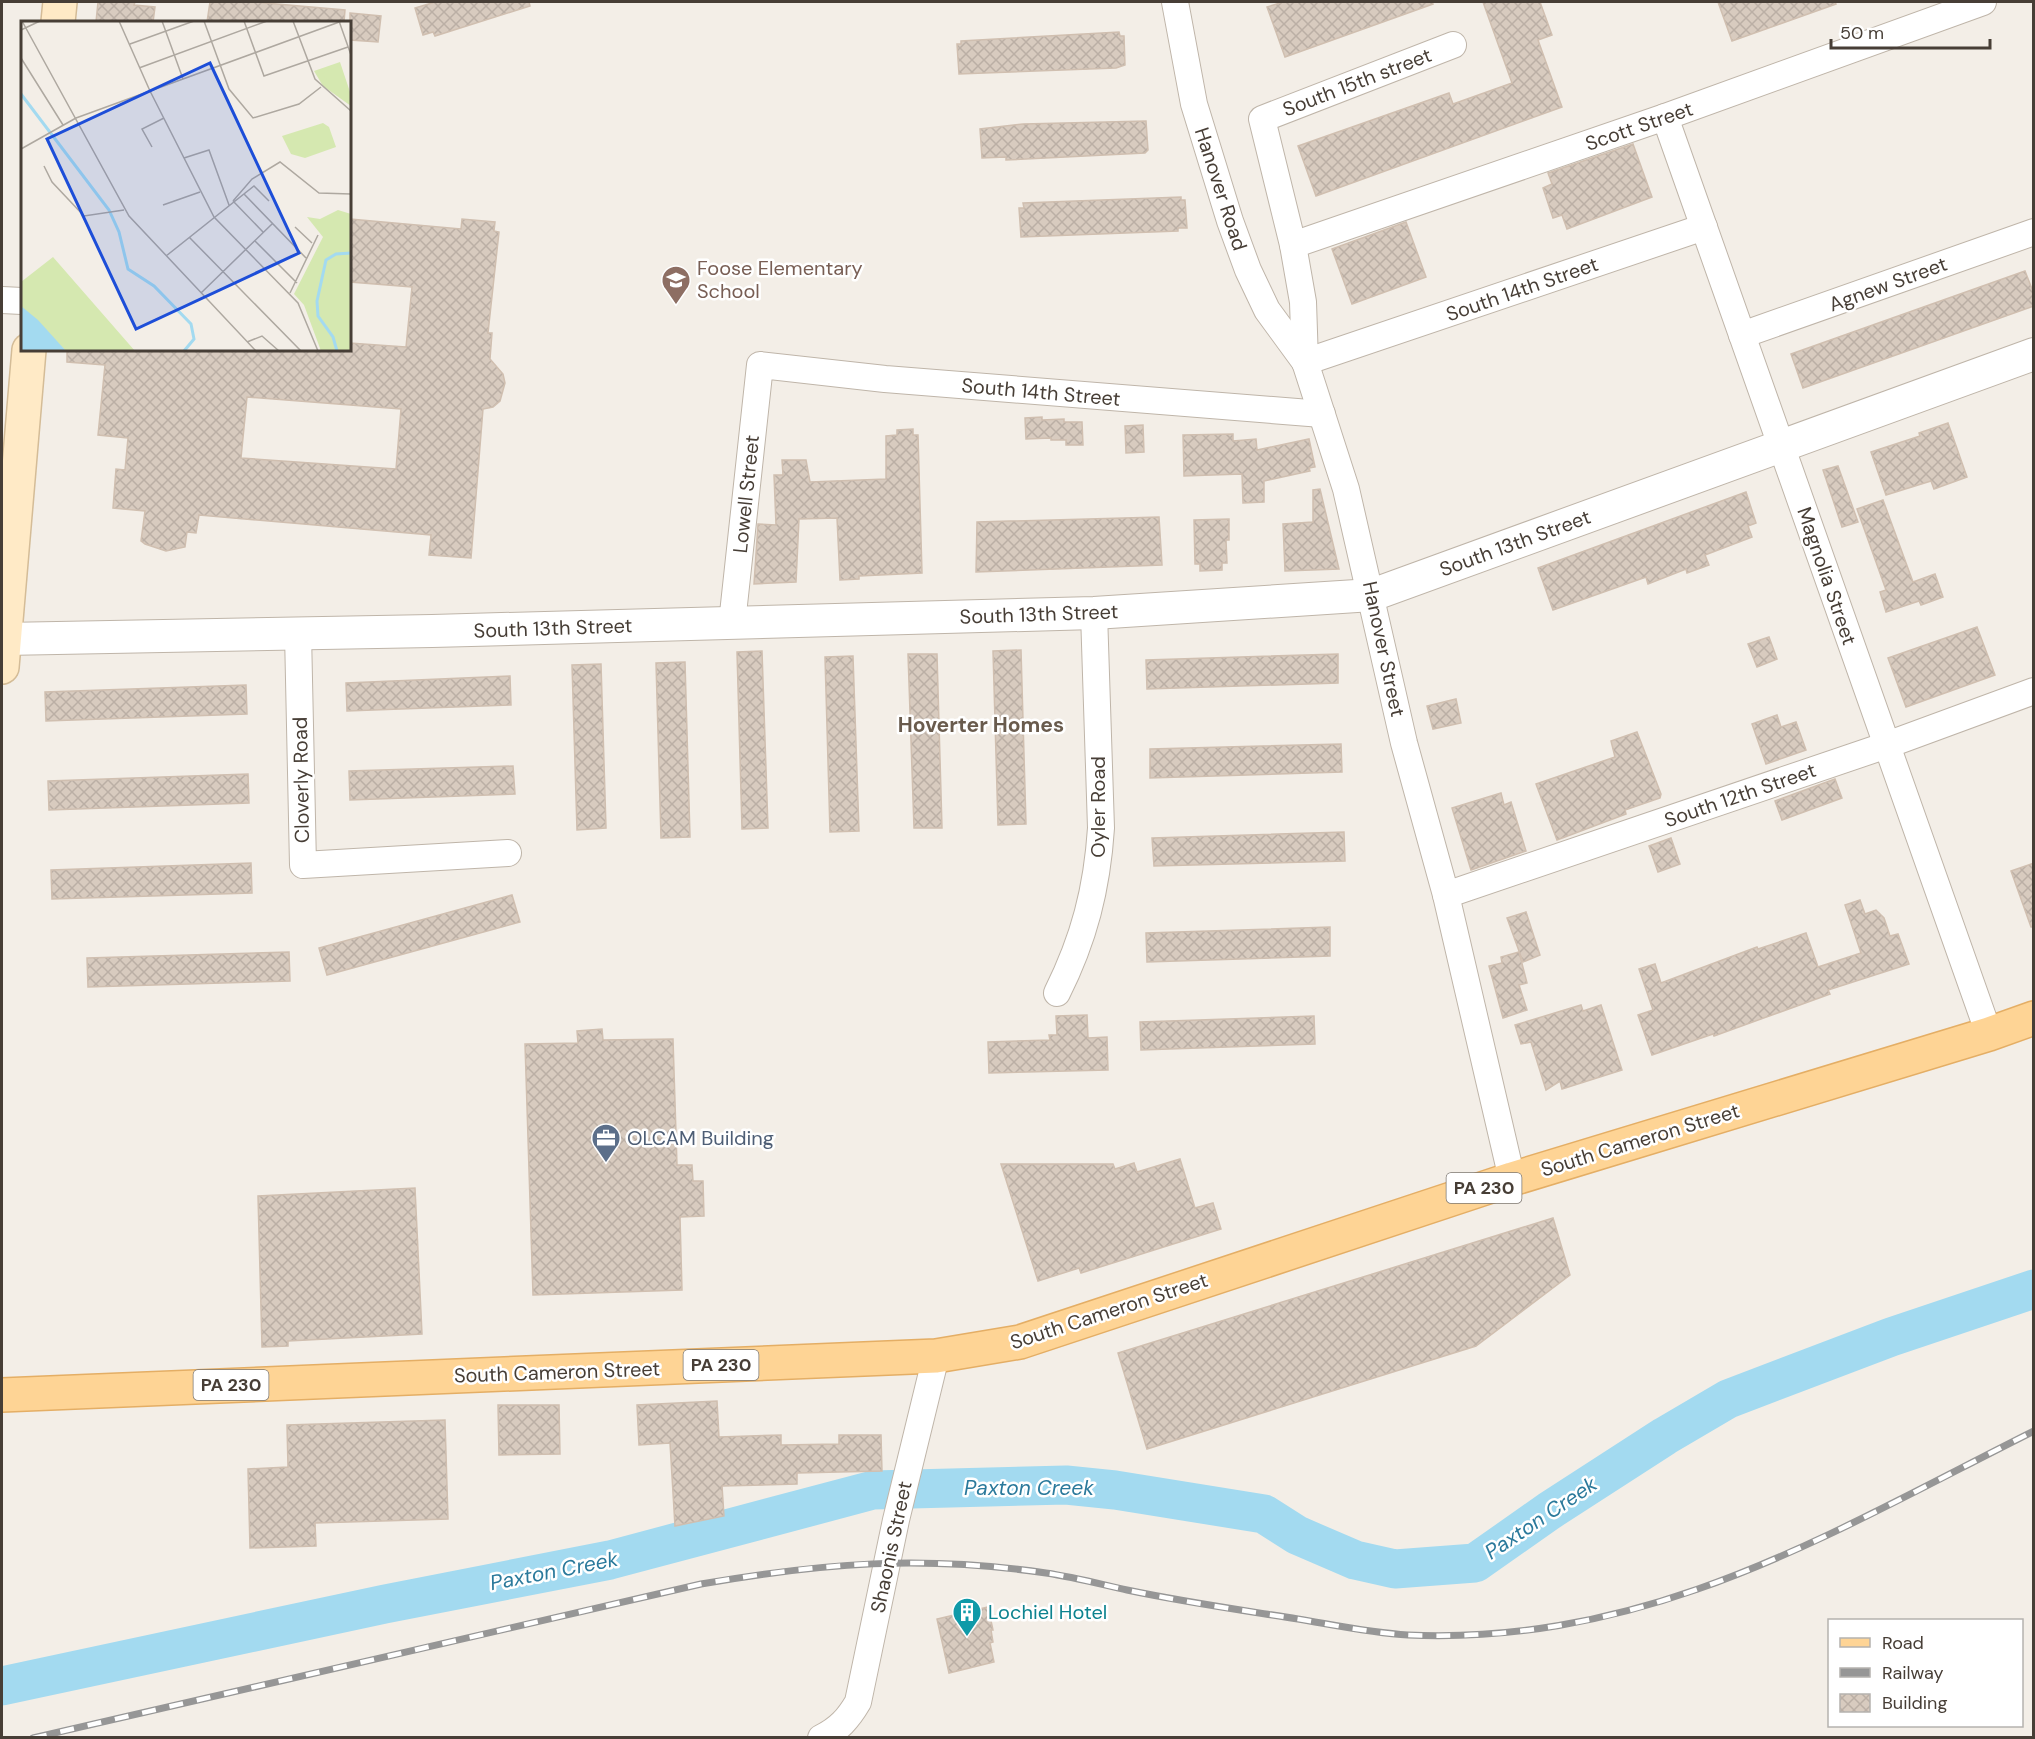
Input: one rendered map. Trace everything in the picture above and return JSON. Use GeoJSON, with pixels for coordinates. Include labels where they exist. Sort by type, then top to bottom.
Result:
{"type":"FeatureCollection","features":[{"type":"Feature","properties":{"kind":"main road"},"geometry":{"type":"LineString","coordinates":[[58,21],[60,2]]}},
{"type":"Feature","properties":{"kind":"main road"},"geometry":{"type":"LineString","coordinates":[[2,648],[29,351]]}},
{"type":"Feature","properties":{"kind":"main road","name":"South Cameron Street"},"geometry":{"type":"LineString","coordinates":[[2,1395],[936,1356],[1020,1342],[1512,1179],[1989,1034],[2034,1018]]}},
{"type":"Feature","properties":{"kind":"street","name":"Hanover Road"},"geometry":{"type":"LineString","coordinates":[[1175,2],[1194,104],[1230,221],[1248,270],[1267,310],[1305,362]]}},
{"type":"Feature","properties":{"kind":"street","name":"Scott Street"},"geometry":{"type":"LineString","coordinates":[[1293,245],[1665,117],[1983,2]]}},
{"type":"Feature","properties":{"kind":"street","name":"South 15th street"},"geometry":{"type":"LineString","coordinates":[[1262,119],[1453,45]]}},
{"type":"Feature","properties":{"kind":"street","name":"Magnolia Street"},"geometry":{"type":"LineString","coordinates":[[1665,117],[1989,1034]]}},
{"type":"Feature","properties":{"kind":"street","name":"Hanover Street"},"geometry":{"type":"LineString","coordinates":[[1262,119],[1293,245],[1303,302],[1305,362],[1346,489],[1372,595],[1404,744],[1446,895],[1512,1179]]}},
{"type":"Feature","properties":{"kind":"street","name":"South 14th Street"},"geometry":{"type":"LineString","coordinates":[[1305,362],[1704,227]]}},
{"type":"Feature","properties":{"kind":"street","name":"Agnew Street"},"geometry":{"type":"LineString","coordinates":[[1743,335],[2034,232]]}},
{"type":"Feature","properties":{"kind":"street"},"geometry":{"type":"LineString","coordinates":[[2,300],[21,302]]}},
{"type":"Feature","properties":{"kind":"street","name":"South 13th Street"},"geometry":{"type":"LineString","coordinates":[[2,648],[298,633],[1094,613],[1372,595],[2034,354]]}},
{"type":"Feature","properties":{"kind":"street","name":"South 14th Street"},"geometry":{"type":"LineString","coordinates":[[759,366],[885,379],[1322,414]]}},
{"type":"Feature","properties":{"kind":"street","name":"Lowell Street"},"geometry":{"type":"LineString","coordinates":[[732,623],[759,366]]}},
{"type":"Feature","properties":{"kind":"street","name":"Oyler Road"},"geometry":{"type":"LineString","coordinates":[[1057,993],[1077,954],[1099,863],[1101,828],[1094,613]]}},
{"type":"Feature","properties":{"kind":"street","name":"Cloverly Road"},"geometry":{"type":"LineString","coordinates":[[298,633],[303,865],[507,853]]}},
{"type":"Feature","properties":{"kind":"street","name":"South 12th Street"},"geometry":{"type":"LineString","coordinates":[[1446,895],[1887,745],[2034,691]]}},
{"type":"Feature","properties":{"kind":"street","name":"Shaonis Street"},"geometry":{"type":"LineString","coordinates":[[828,1734],[849,1718],[858,1702],[896,1520],[936,1356]]}},
{"type":"Feature","properties":{"kind":"building"},"geometry":{"type":"Polygon","coordinates":[[[98,2],[135,2],[134,5],[155,7],[153,21],[96,21],[98,2]]]}},
{"type":"Feature","properties":{"kind":"building"},"geometry":{"type":"Polygon","coordinates":[[[210,2],[254,2],[345,10],[344,21],[207,21],[210,2]]]}},
{"type":"Feature","properties":{"kind":"building"},"geometry":{"type":"Polygon","coordinates":[[[435,2],[529,2],[530,6],[435,36],[433,32],[423,35],[415,8],[435,2]]]}},
{"type":"Feature","properties":{"kind":"building"},"geometry":{"type":"Polygon","coordinates":[[[1283,2],[1432,2],[1433,4],[1285,57],[1267,7],[1283,2]]]}},
{"type":"Feature","properties":{"kind":"building"},"geometry":{"type":"Polygon","coordinates":[[[1483,2],[1540,2],[1552,35],[1538,40],[1562,107],[1316,196],[1298,146],[1449,93],[1453,104],[1512,83],[1483,2]]]}},
{"type":"Feature","properties":{"kind":"building"},"geometry":{"type":"Polygon","coordinates":[[[1718,2],[1835,2],[1836,4],[1732,41],[1718,2]]]}},
{"type":"Feature","properties":{"kind":"building"},"geometry":{"type":"Polygon","coordinates":[[[350,13],[381,16],[378,42],[351,40],[350,13]]]}},
{"type":"Feature","properties":{"kind":"building"},"geometry":{"type":"Polygon","coordinates":[[[1119,32],[1120,36],[1124,36],[1125,65],[1116,68],[959,74],[957,44],[961,44],[961,41],[1119,32]]]}},
{"type":"Feature","properties":{"kind":"building"},"geometry":{"type":"Polygon","coordinates":[[[1146,121],[1148,150],[1145,153],[1006,160],[1006,157],[982,158],[980,129],[1023,124],[1146,121]]]}},
{"type":"Feature","properties":{"kind":"building"},"geometry":{"type":"Polygon","coordinates":[[[1633,144],[1652,197],[1567,229],[1562,215],[1553,218],[1543,188],[1552,184],[1548,173],[1633,144]]]}},
{"type":"Feature","properties":{"kind":"building"},"geometry":{"type":"Polygon","coordinates":[[[1181,197],[1181,200],[1185,200],[1187,228],[1178,228],[1178,231],[1021,237],[1019,208],[1024,208],[1023,203],[1181,197]]]}},
{"type":"Feature","properties":{"kind":"building"},"geometry":{"type":"Polygon","coordinates":[[[351,219],[461,229],[462,219],[495,222],[494,231],[499,232],[488,333],[492,333],[490,359],[503,374],[505,383],[500,401],[493,407],[483,409],[471,558],[429,555],[431,535],[199,515],[196,533],[187,532],[185,547],[166,551],[141,541],[145,511],[113,508],[116,469],[125,470],[128,438],[98,435],[105,365],[67,362],[67,351],[351,351],[351,343],[406,347],[412,287],[351,282],[351,219]],[[247,397],[241,458],[396,469],[401,409],[247,397]]]}},
{"type":"Feature","properties":{"kind":"building"},"geometry":{"type":"Polygon","coordinates":[[[1406,222],[1426,277],[1352,304],[1332,249],[1406,222]]]}},
{"type":"Feature","properties":{"kind":"building"},"geometry":{"type":"Polygon","coordinates":[[[2025,271],[2034,294],[2034,306],[1803,388],[1791,354],[2025,271]]]}},
{"type":"Feature","properties":{"kind":"building"},"geometry":{"type":"Polygon","coordinates":[[[1042,417],[1042,420],[1064,419],[1064,422],[1082,422],[1083,445],[1066,445],[1066,440],[1051,440],[1051,438],[1026,439],[1025,418],[1042,417]]]}},
{"type":"Feature","properties":{"kind":"building"},"geometry":{"type":"Polygon","coordinates":[[[1948,423],[1967,477],[1934,489],[1931,481],[1886,495],[1871,452],[1920,436],[1919,433],[1948,423]]]}},
{"type":"Feature","properties":{"kind":"building"},"geometry":{"type":"Polygon","coordinates":[[[1143,425],[1144,452],[1126,453],[1125,426],[1143,425]]]}},
{"type":"Feature","properties":{"kind":"building"},"geometry":{"type":"Polygon","coordinates":[[[913,429],[913,435],[918,435],[922,573],[859,576],[859,579],[840,580],[837,518],[799,519],[796,582],[754,584],[758,524],[776,525],[774,475],[783,475],[782,460],[806,460],[810,482],[886,479],[886,436],[897,435],[897,430],[913,429]]]}},
{"type":"Feature","properties":{"kind":"building"},"geometry":{"type":"Polygon","coordinates":[[[1233,434],[1233,441],[1256,439],[1257,450],[1309,439],[1315,467],[1309,468],[1310,471],[1264,481],[1264,502],[1243,503],[1242,474],[1184,476],[1183,435],[1233,434]]]}},
{"type":"Feature","properties":{"kind":"building"},"geometry":{"type":"Polygon","coordinates":[[[1838,466],[1858,522],[1842,527],[1823,470],[1838,466]]]}},
{"type":"Feature","properties":{"kind":"building"},"geometry":{"type":"Polygon","coordinates":[[[1320,489],[1339,569],[1285,571],[1283,524],[1313,522],[1313,490],[1320,489]]]}},
{"type":"Feature","properties":{"kind":"building"},"geometry":{"type":"Polygon","coordinates":[[[1746,492],[1756,523],[1748,526],[1752,537],[1705,555],[1709,565],[1687,573],[1686,569],[1648,584],[1646,577],[1553,610],[1538,568],[1746,492]]]}},
{"type":"Feature","properties":{"kind":"building"},"geometry":{"type":"Polygon","coordinates":[[[1883,500],[1913,582],[1935,574],[1943,597],[1921,605],[1919,601],[1886,612],[1880,592],[1886,590],[1857,509],[1883,500]]]}},
{"type":"Feature","properties":{"kind":"building"},"geometry":{"type":"Polygon","coordinates":[[[1159,517],[1162,565],[976,572],[977,522],[1159,517]]]}},
{"type":"Feature","properties":{"kind":"building"},"geometry":{"type":"Polygon","coordinates":[[[1229,519],[1229,540],[1226,540],[1227,563],[1222,563],[1222,570],[1200,571],[1200,564],[1195,564],[1194,520],[1229,519]]]}},
{"type":"Feature","properties":{"kind":"building"},"geometry":{"type":"Polygon","coordinates":[[[1977,627],[1995,675],[1906,707],[1888,658],[1977,627]]]}},
{"type":"Feature","properties":{"kind":"building"},"geometry":{"type":"Polygon","coordinates":[[[1769,637],[1777,659],[1757,667],[1748,644],[1769,637]]]}},
{"type":"Feature","properties":{"kind":"building"},"geometry":{"type":"Polygon","coordinates":[[[1021,650],[1026,824],[998,825],[993,651],[1021,650]]]}},
{"type":"Feature","properties":{"kind":"building"},"geometry":{"type":"Polygon","coordinates":[[[762,651],[768,828],[742,829],[737,652],[762,651]]]}},
{"type":"Feature","properties":{"kind":"building"},"geometry":{"type":"Polygon","coordinates":[[[908,654],[937,654],[942,828],[914,828],[908,654]]]}},
{"type":"Feature","properties":{"kind":"building"},"geometry":{"type":"Polygon","coordinates":[[[1338,654],[1338,683],[1147,689],[1146,660],[1338,654]]]}},
{"type":"Feature","properties":{"kind":"building"},"geometry":{"type":"Polygon","coordinates":[[[853,656],[859,831],[830,832],[825,657],[853,656]]]}},
{"type":"Feature","properties":{"kind":"building"},"geometry":{"type":"Polygon","coordinates":[[[685,662],[690,837],[661,838],[656,663],[685,662]]]}},
{"type":"Feature","properties":{"kind":"building"},"geometry":{"type":"Polygon","coordinates":[[[601,664],[606,828],[577,830],[572,665],[601,664]]]}},
{"type":"Feature","properties":{"kind":"building"},"geometry":{"type":"Polygon","coordinates":[[[510,676],[511,705],[347,711],[346,683],[510,676]]]}},
{"type":"Feature","properties":{"kind":"building"},"geometry":{"type":"Polygon","coordinates":[[[246,685],[247,714],[46,721],[45,692],[246,685]]]}},
{"type":"Feature","properties":{"kind":"building"},"geometry":{"type":"Polygon","coordinates":[[[1456,699],[1461,723],[1433,729],[1427,706],[1456,699]]]}},
{"type":"Feature","properties":{"kind":"building"},"geometry":{"type":"Polygon","coordinates":[[[1777,715],[1781,727],[1796,722],[1806,750],[1766,764],[1752,724],[1777,715]]]}},
{"type":"Feature","properties":{"kind":"building"},"geometry":{"type":"Polygon","coordinates":[[[1637,732],[1661,794],[1660,798],[1625,810],[1626,814],[1557,840],[1536,784],[1615,757],[1611,741],[1637,732]]]}},
{"type":"Feature","properties":{"kind":"building"},"geometry":{"type":"Polygon","coordinates":[[[1341,744],[1342,772],[1150,778],[1150,749],[1341,744]]]}},
{"type":"Feature","properties":{"kind":"building"},"geometry":{"type":"Polygon","coordinates":[[[513,766],[515,794],[350,800],[349,771],[513,766]]]}},
{"type":"Feature","properties":{"kind":"building"},"geometry":{"type":"Polygon","coordinates":[[[248,774],[249,803],[49,810],[48,781],[248,774]]]}},
{"type":"Feature","properties":{"kind":"building"},"geometry":{"type":"Polygon","coordinates":[[[1835,779],[1842,798],[1782,820],[1775,801],[1835,779]]]}},
{"type":"Feature","properties":{"kind":"building"},"geometry":{"type":"Polygon","coordinates":[[[1501,793],[1504,805],[1511,802],[1526,851],[1471,870],[1452,808],[1501,793]]]}},
{"type":"Feature","properties":{"kind":"building"},"geometry":{"type":"Polygon","coordinates":[[[1344,832],[1345,861],[1154,866],[1152,838],[1344,832]]]}},
{"type":"Feature","properties":{"kind":"building"},"geometry":{"type":"Polygon","coordinates":[[[1671,838],[1680,864],[1658,872],[1649,846],[1671,838]]]}},
{"type":"Feature","properties":{"kind":"building"},"geometry":{"type":"Polygon","coordinates":[[[251,863],[252,893],[52,899],[51,870],[251,863]]]}},
{"type":"Feature","properties":{"kind":"building"},"geometry":{"type":"Polygon","coordinates":[[[2034,863],[2034,927],[2031,927],[2011,871],[2034,863]]]}},
{"type":"Feature","properties":{"kind":"building"},"geometry":{"type":"Polygon","coordinates":[[[512,895],[520,922],[327,975],[319,948],[512,895]]]}},
{"type":"Feature","properties":{"kind":"building"},"geometry":{"type":"Polygon","coordinates":[[[1860,900],[1865,914],[1876,910],[1884,918],[1890,936],[1898,934],[1909,964],[1828,990],[1830,994],[1714,1036],[1713,1034],[1652,1055],[1638,1015],[1653,1010],[1639,969],[1655,964],[1661,983],[1757,947],[1758,949],[1806,933],[1818,967],[1861,953],[1845,905],[1860,900]]]}},
{"type":"Feature","properties":{"kind":"building"},"geometry":{"type":"Polygon","coordinates":[[[1526,912],[1540,955],[1523,962],[1507,918],[1526,912]]]}},
{"type":"Feature","properties":{"kind":"building"},"geometry":{"type":"Polygon","coordinates":[[[1330,927],[1330,956],[1147,962],[1146,933],[1330,927]]]}},
{"type":"Feature","properties":{"kind":"building"},"geometry":{"type":"Polygon","coordinates":[[[289,952],[290,981],[88,987],[87,958],[289,952]]]}},
{"type":"Feature","properties":{"kind":"building"},"geometry":{"type":"Polygon","coordinates":[[[1519,952],[1527,983],[1519,985],[1527,1010],[1503,1018],[1489,966],[1502,963],[1501,957],[1519,952]]]}},
{"type":"Feature","properties":{"kind":"building"},"geometry":{"type":"Polygon","coordinates":[[[1581,1005],[1583,1011],[1601,1005],[1622,1070],[1562,1089],[1560,1081],[1546,1090],[1531,1042],[1521,1044],[1515,1025],[1581,1005]]]}},
{"type":"Feature","properties":{"kind":"building"},"geometry":{"type":"Polygon","coordinates":[[[1087,1015],[1088,1038],[1107,1037],[1108,1070],[989,1073],[988,1042],[1050,1040],[1049,1035],[1057,1035],[1056,1016],[1087,1015]]]}},
{"type":"Feature","properties":{"kind":"building"},"geometry":{"type":"Polygon","coordinates":[[[1314,1016],[1315,1044],[1141,1050],[1140,1022],[1314,1016]]]}},
{"type":"Feature","properties":{"kind":"building"},"geometry":{"type":"Polygon","coordinates":[[[602,1029],[603,1040],[673,1039],[677,1165],[692,1165],[693,1181],[703,1181],[704,1216],[680,1217],[682,1290],[533,1295],[525,1044],[578,1043],[577,1031],[602,1029]]]}},
{"type":"Feature","properties":{"kind":"building"},"geometry":{"type":"Polygon","coordinates":[[[1180,1159],[1195,1208],[1213,1203],[1221,1229],[1081,1273],[1079,1268],[1038,1281],[1001,1164],[1113,1164],[1115,1169],[1134,1163],[1137,1172],[1180,1159]]]}},
{"type":"Feature","properties":{"kind":"building"},"geometry":{"type":"Polygon","coordinates":[[[415,1188],[422,1334],[288,1341],[288,1346],[262,1347],[258,1196],[415,1188]]]}},
{"type":"Feature","properties":{"kind":"building"},"geometry":{"type":"Polygon","coordinates":[[[1553,1218],[1570,1275],[1476,1346],[1147,1449],[1118,1353],[1553,1218]]]}},
{"type":"Feature","properties":{"kind":"building"},"geometry":{"type":"Polygon","coordinates":[[[717,1401],[719,1437],[781,1435],[781,1445],[839,1444],[839,1435],[881,1435],[882,1471],[797,1473],[797,1484],[722,1486],[724,1516],[675,1526],[670,1443],[639,1445],[637,1405],[717,1401]]]}},
{"type":"Feature","properties":{"kind":"building"},"geometry":{"type":"Polygon","coordinates":[[[498,1405],[559,1405],[560,1454],[499,1455],[498,1405]]]}},
{"type":"Feature","properties":{"kind":"building"},"geometry":{"type":"Polygon","coordinates":[[[445,1420],[448,1519],[315,1523],[316,1546],[250,1548],[248,1469],[288,1467],[287,1425],[445,1420]]]}},
{"type":"Feature","properties":{"kind":"building","name":"Lochiel Hotel"},"geometry":{"type":"Polygon","coordinates":[[[988,1607],[993,1630],[991,1630],[993,1642],[990,1643],[994,1662],[949,1673],[937,1619],[988,1607]]]}},
{"type":"Feature","properties":{"kind":"waterway","name":"Paxton Creek"},"geometry":{"type":"LineString","coordinates":[[2,1686],[385,1604],[610,1560],[873,1490],[1066,1485],[1115,1490],[1264,1514],[1297,1535],[1355,1560],[1395,1569],[1475,1563],[1549,1511],[1665,1436],[1728,1399],[1891,1337],[2034,1289]]}},
{"type":"Feature","properties":{"kind":"railway"},"geometry":{"type":"LineString","coordinates":[[33,1738],[701,1584],[831,1567],[915,1563],[1001,1567],[1056,1575],[1212,1606],[1367,1631],[1408,1635],[1496,1633],[1578,1622],[1657,1602],[1734,1576],[1809,1544],[2034,1431]]}},
{"type":"Feature","properties":{"kind":"place","name":"Foose Elementary School"},"geometry":{"type":"Point","coordinates":[676,306]}},
{"type":"Feature","properties":{"kind":"place","name":"OLCAM Building"},"geometry":{"type":"Point","coordinates":[606,1164]}},
{"type":"Feature","properties":{"kind":"place","name":"Lochiel Hotel"},"geometry":{"type":"Point","coordinates":[967,1638]}},
{"type":"Feature","properties":{"kind":"district","name":"Hoverter Homes"},"geometry":{"type":"Point","coordinates":[981,725]}}]}
